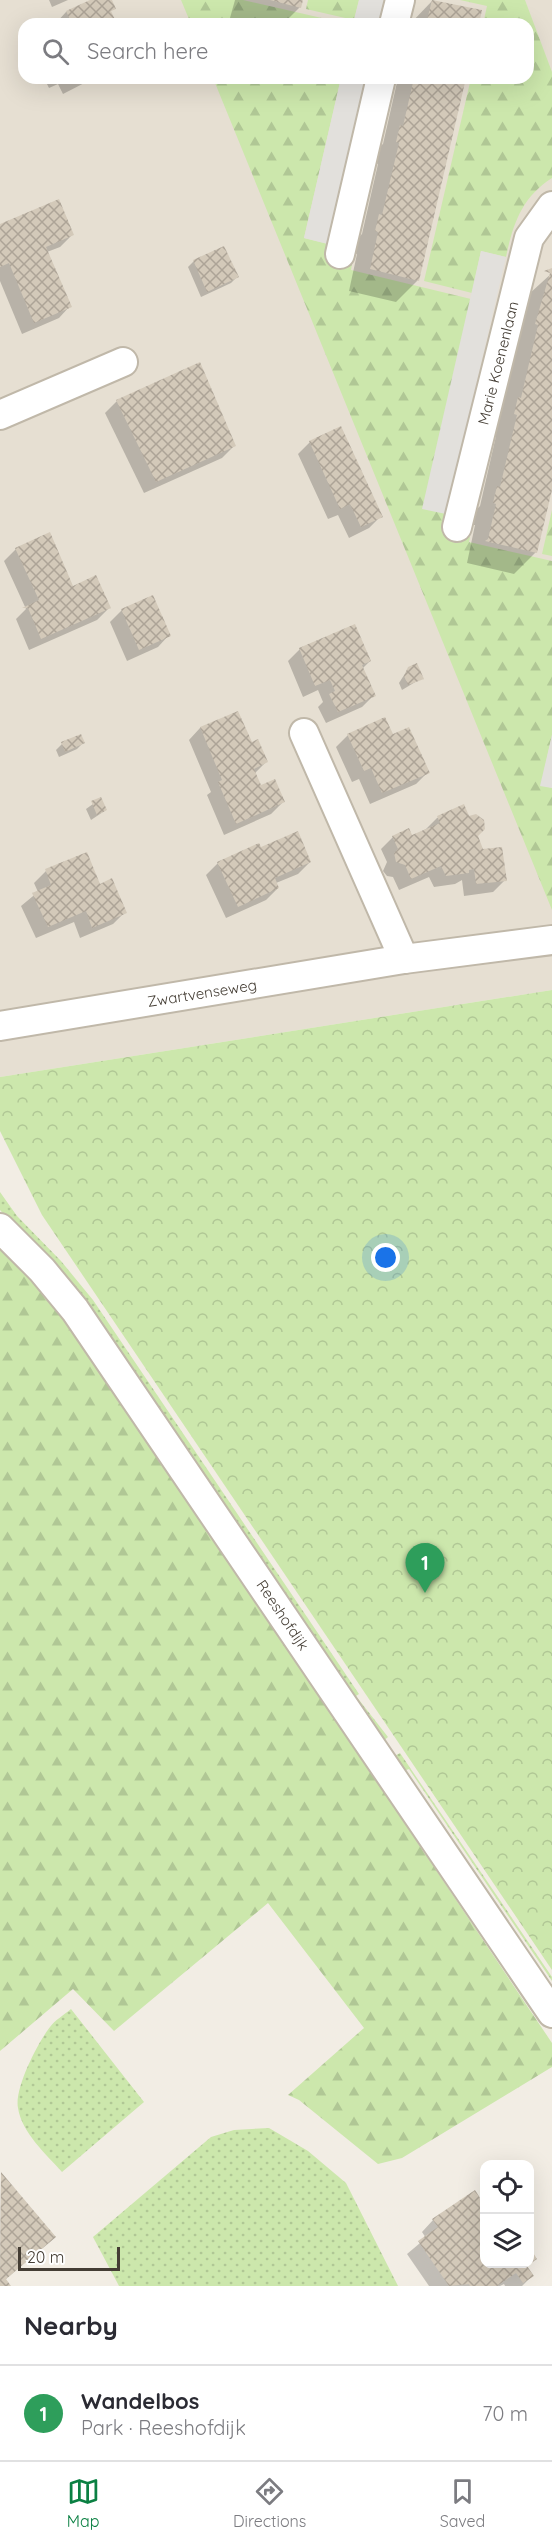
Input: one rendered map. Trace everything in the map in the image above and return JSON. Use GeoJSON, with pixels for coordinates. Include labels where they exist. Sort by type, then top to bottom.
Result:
{"type":"FeatureCollection","features":[{"type":"Feature","properties":{"kind":"street"},"geometry":{"type":"LineString","coordinates":[[395,18],[399,0]]}},
{"type":"Feature","properties":{"kind":"street"},"geometry":{"type":"LineString","coordinates":[[340,254],[380,84]]}},
{"type":"Feature","properties":{"kind":"street","name":"Marie Koenenlaan"},"geometry":{"type":"LineString","coordinates":[[457,527],[529,238],[552,206]]}},
{"type":"Feature","properties":{"kind":"street"},"geometry":{"type":"LineString","coordinates":[[0,415],[123,362]]}},
{"type":"Feature","properties":{"kind":"street"},"geometry":{"type":"LineString","coordinates":[[304,733],[404,960]]}},
{"type":"Feature","properties":{"kind":"street","name":"Zwartvenseweg"},"geometry":{"type":"LineString","coordinates":[[0,1026],[404,960],[552,940]]}},
{"type":"Feature","properties":{"kind":"street","name":"Reeshofdijk"},"geometry":{"type":"LineString","coordinates":[[0,1228],[42,1270],[75,1310],[552,2013]]}},
{"type":"Feature","properties":{"kind":"shaded area"},"geometry":{"type":"Polygon","coordinates":[[[0,0],[552,0],[552,990],[0,1077],[0,0]]]}},
{"type":"Feature","properties":{"kind":"shaded area"},"geometry":{"type":"Polygon","coordinates":[[[359,0],[384,0],[380,18],[354,18],[359,0]]]}},
{"type":"Feature","properties":{"kind":"shaded area"},"geometry":{"type":"Polygon","coordinates":[[[340,84],[365,84],[328,244],[304,238],[340,84]]]}},
{"type":"Feature","properties":{"kind":"shaded area"},"geometry":{"type":"Polygon","coordinates":[[[481,251],[506,257],[446,514],[422,509],[481,251]]]}},
{"type":"Feature","properties":{"kind":"shaded area"},"geometry":{"type":"Polygon","coordinates":[[[552,735],[552,788],[540,786],[552,735]]]}},
{"type":"Feature","properties":{"kind":"green space"},"geometry":{"type":"Polygon","coordinates":[[[181,0],[243,0],[322,18],[188,18],[181,0]]]}},
{"type":"Feature","properties":{"kind":"green space"},"geometry":{"type":"Polygon","coordinates":[[[308,0],[359,0],[354,18],[306,9],[308,0]]]}},
{"type":"Feature","properties":{"kind":"green space"},"geometry":{"type":"Polygon","coordinates":[[[460,0],[525,0],[532,18],[484,18],[487,6],[460,0]]]}},
{"type":"Feature","properties":{"kind":"green space"},"geometry":{"type":"Polygon","coordinates":[[[534,24],[552,72],[552,178],[533,194],[520,212],[506,257],[481,251],[472,293],[424,281],[470,84],[534,84],[534,24]]]}},
{"type":"Feature","properties":{"kind":"green space"},"geometry":{"type":"Polygon","coordinates":[[[215,84],[340,84],[304,238],[328,244],[325,258],[352,264],[351,270],[471,299],[443,531],[470,537],[469,542],[552,561],[552,735],[541,785],[552,788],[552,910],[215,84]]]}},
{"type":"Feature","properties":{"kind":"green space"},"geometry":{"type":"Polygon","coordinates":[[[552,510],[552,556],[542,554],[552,510]]]}},
{"type":"Feature","properties":{"kind":"green space"},"geometry":{"type":"Polygon","coordinates":[[[552,990],[552,1970],[42,1215],[0,1131],[0,1077],[552,990]]]}},
{"type":"Feature","properties":{"kind":"green space"},"geometry":{"type":"Polygon","coordinates":[[[0,1192],[17,1216],[61,1261],[93,1300],[359,1694],[356,1696],[388,1737],[381,1743],[22,1235],[0,1210],[0,1192]]]}},
{"type":"Feature","properties":{"kind":"green space"},"geometry":{"type":"Polygon","coordinates":[[[0,1241],[45,1287],[552,2043],[552,2067],[402,2158],[378,2164],[299,2100],[288,2095],[364,2028],[268,1903],[114,2031],[73,1989],[0,2051],[0,1241]]]}},
{"type":"Feature","properties":{"kind":"green space"},"geometry":{"type":"Polygon","coordinates":[[[400,1753],[552,1977],[552,1981],[409,1769],[401,1772],[391,1758],[400,1753]]]}},
{"type":"Feature","properties":{"kind":"green space"},"geometry":{"type":"Polygon","coordinates":[[[71,2009],[144,2102],[62,2172],[24,2126],[20,2117],[18,2100],[23,2078],[39,2043],[52,2024],[71,2009]]]}},
{"type":"Feature","properties":{"kind":"green space"},"geometry":{"type":"Polygon","coordinates":[[[269,2128],[308,2151],[346,2183],[398,2286],[119,2286],[93,2237],[211,2137],[234,2130],[269,2128]]]}},
{"type":"Feature","properties":{"kind":"building"},"geometry":{"type":"Polygon","coordinates":[[[90,0],[112,0],[116,9],[111,11],[114,18],[69,18],[66,11],[90,0]]]}},
{"type":"Feature","properties":{"kind":"building"},"geometry":{"type":"Polygon","coordinates":[[[270,0],[303,0],[301,8],[270,0]]]}},
{"type":"Feature","properties":{"kind":"building"},"geometry":{"type":"Polygon","coordinates":[[[432,0],[482,10],[480,18],[428,18],[432,0]]]}},
{"type":"Feature","properties":{"kind":"building"},"geometry":{"type":"Polygon","coordinates":[[[413,84],[465,84],[419,281],[370,269],[378,232],[375,231],[379,214],[382,215],[399,143],[396,142],[400,125],[403,126],[413,84]]]}},
{"type":"Feature","properties":{"kind":"building"},"geometry":{"type":"Polygon","coordinates":[[[59,199],[74,235],[46,247],[72,307],[34,323],[9,263],[0,267],[0,224],[59,199]]]}},
{"type":"Feature","properties":{"kind":"building"},"geometry":{"type":"Polygon","coordinates":[[[224,246],[239,277],[207,292],[193,260],[224,246]]]}},
{"type":"Feature","properties":{"kind":"building"},"geometry":{"type":"Polygon","coordinates":[[[552,268],[552,490],[537,553],[485,541],[488,539],[496,504],[493,503],[497,486],[500,487],[517,415],[514,414],[518,397],[521,398],[538,325],[535,324],[550,273],[544,271],[552,268]]]}},
{"type":"Feature","properties":{"kind":"building"},"geometry":{"type":"Polygon","coordinates":[[[200,362],[236,446],[156,482],[116,400],[200,362]]]}},
{"type":"Feature","properties":{"kind":"building"},"geometry":{"type":"Polygon","coordinates":[[[341,426],[383,517],[361,527],[350,504],[340,509],[309,441],[341,426]]]}},
{"type":"Feature","properties":{"kind":"building"},"geometry":{"type":"Polygon","coordinates":[[[50,532],[73,586],[96,575],[111,608],[41,639],[28,608],[22,608],[39,600],[15,548],[50,532]]]}},
{"type":"Feature","properties":{"kind":"building"},"geometry":{"type":"Polygon","coordinates":[[[153,595],[171,636],[139,650],[121,609],[153,595]]]}},
{"type":"Feature","properties":{"kind":"building"},"geometry":{"type":"Polygon","coordinates":[[[355,624],[371,661],[362,665],[376,696],[338,712],[329,694],[335,691],[330,680],[315,686],[299,648],[355,624]]]}},
{"type":"Feature","properties":{"kind":"building"},"geometry":{"type":"Polygon","coordinates":[[[417,663],[424,679],[408,685],[404,676],[408,667],[417,663]]]}},
{"type":"Feature","properties":{"kind":"building"},"geometry":{"type":"Polygon","coordinates":[[[238,711],[252,742],[258,739],[268,762],[254,769],[261,785],[275,779],[285,802],[236,824],[218,782],[222,780],[200,727],[238,711]]]}},
{"type":"Feature","properties":{"kind":"building"},"geometry":{"type":"Polygon","coordinates":[[[385,717],[393,734],[409,727],[430,773],[382,793],[371,768],[364,771],[347,734],[385,717]]]}},
{"type":"Feature","properties":{"kind":"building"},"geometry":{"type":"Polygon","coordinates":[[[81,734],[85,743],[65,752],[61,742],[81,734]]]}},
{"type":"Feature","properties":{"kind":"building"},"geometry":{"type":"Polygon","coordinates":[[[101,797],[107,810],[97,815],[91,801],[101,797]]]}},
{"type":"Feature","properties":{"kind":"building"},"geometry":{"type":"Polygon","coordinates":[[[464,804],[469,816],[476,814],[484,820],[485,829],[478,836],[483,849],[502,847],[507,881],[476,884],[474,869],[469,870],[469,873],[446,876],[441,866],[411,879],[405,865],[396,862],[394,853],[398,849],[392,836],[409,828],[412,835],[440,823],[437,816],[464,804]]]}},
{"type":"Feature","properties":{"kind":"building"},"geometry":{"type":"Polygon","coordinates":[[[298,831],[311,862],[275,878],[279,888],[238,907],[217,862],[259,843],[261,847],[298,831]]]}},
{"type":"Feature","properties":{"kind":"building"},"geometry":{"type":"Polygon","coordinates":[[[87,852],[100,884],[112,878],[127,913],[92,928],[86,911],[48,927],[32,893],[51,885],[45,869],[87,852]]]}},
{"type":"Feature","properties":{"kind":"building"},"geometry":{"type":"Polygon","coordinates":[[[1,2172],[56,2237],[6,2279],[11,2286],[0,2286],[1,2172]]]}},
{"type":"Feature","properties":{"kind":"building"},"geometry":{"type":"Polygon","coordinates":[[[475,2190],[480,2198],[480,2268],[528,2268],[534,2276],[523,2283],[516,2273],[497,2286],[470,2286],[469,2284],[449,2286],[418,2241],[438,2227],[432,2219],[475,2190]]]}},
{"type":"Feature","properties":{"kind":"place","name":"Wandelbos"},"geometry":{"type":"Point","coordinates":[425,1593]}}]}
